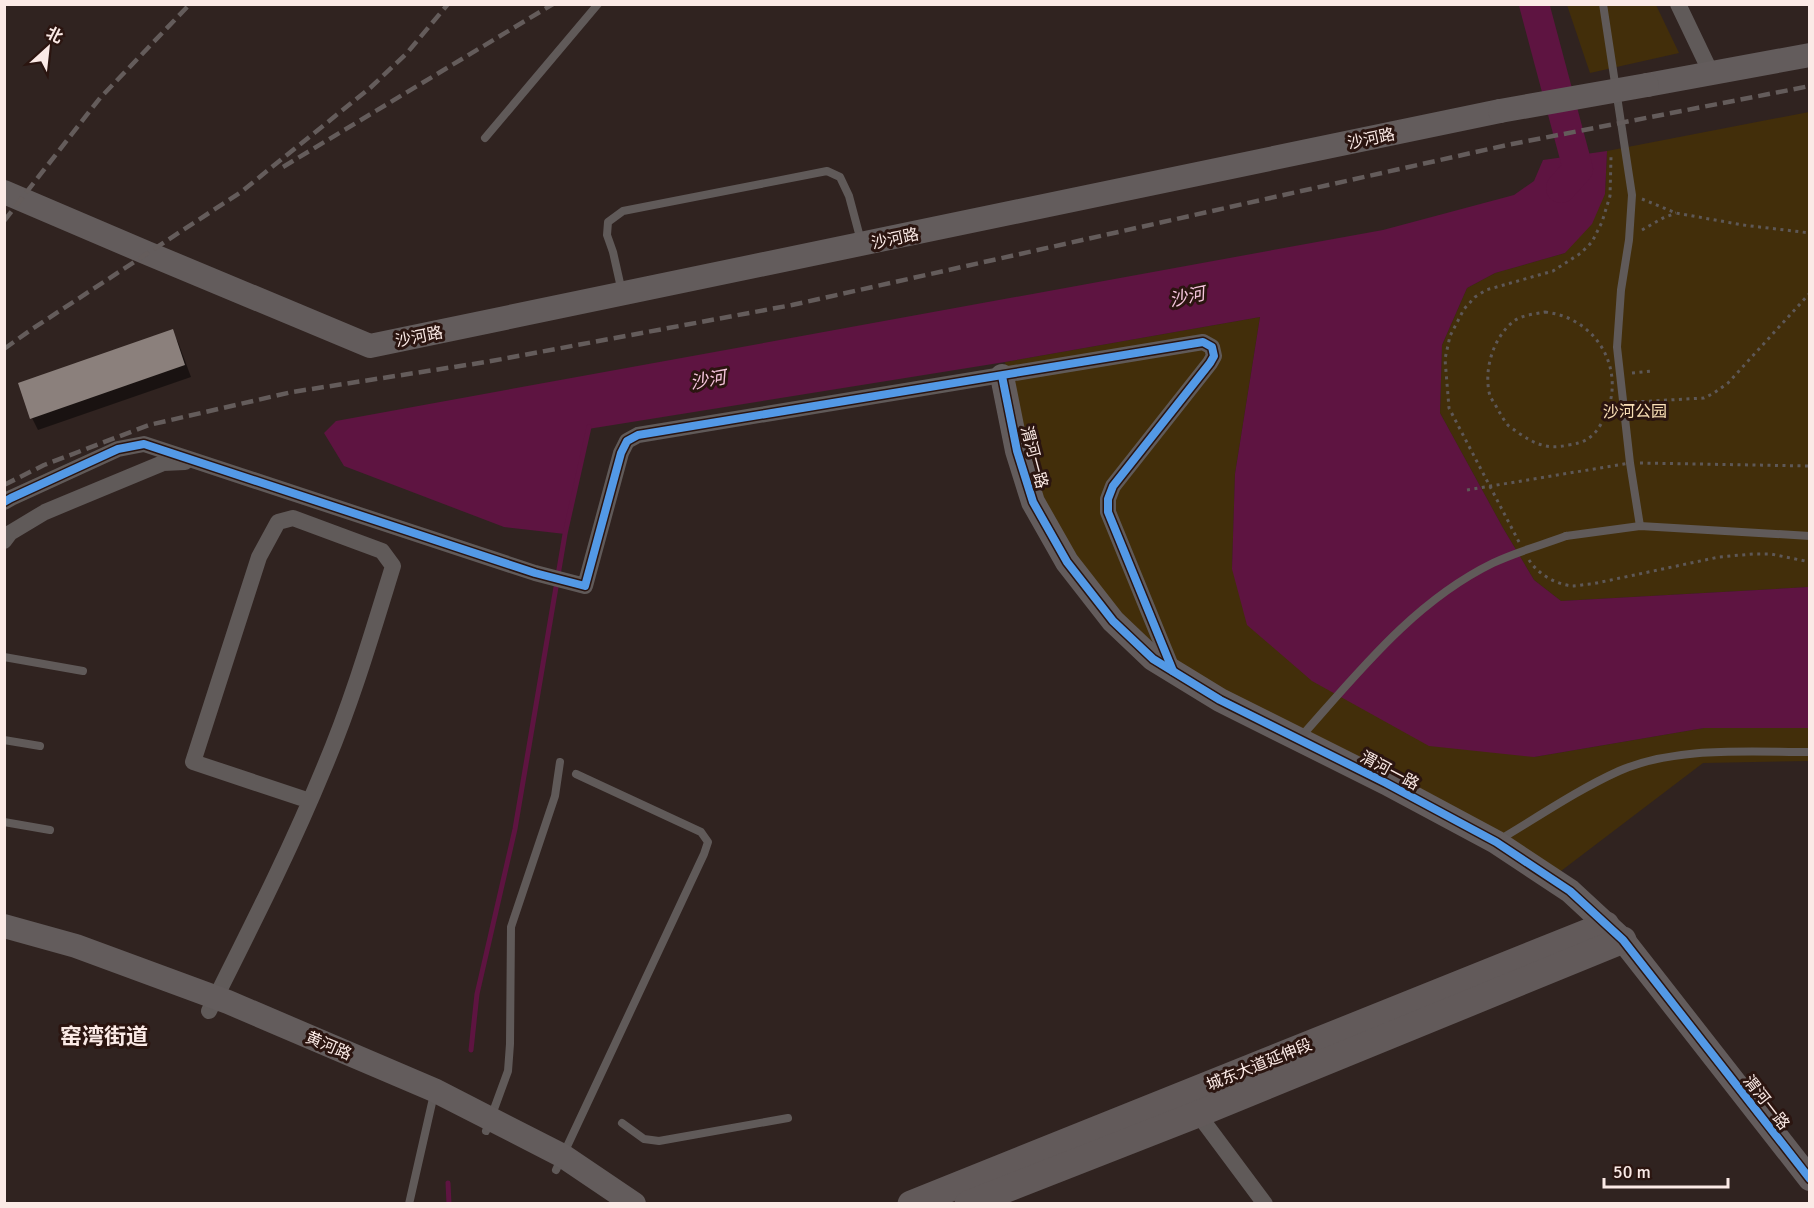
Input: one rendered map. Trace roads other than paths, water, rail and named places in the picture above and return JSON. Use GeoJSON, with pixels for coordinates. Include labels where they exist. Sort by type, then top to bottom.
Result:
{"type":"FeatureCollection","features":[{"type":"Feature","properties":{"kind":"main road","name":"沙河路"},"geometry":{"type":"LineString","coordinates":[[4,192],[370,346],[1500,111],[1809,54]]}},
{"type":"Feature","properties":{"kind":"main road","name":"渭河一路"},"geometry":{"type":"LineString","coordinates":[[1002,376],[1017,451],[1033,502],[1067,562],[1113,621],[1153,659],[1220,700],[1496,842],[1570,891],[1614,933],[1809,1179]]}},
{"type":"Feature","properties":{"kind":"main road","name":"黄河路"},"geometry":{"type":"LineString","coordinates":[[4,926],[76,946],[212,1004],[240,1022],[433,1097],[634,1203]]}},
{"type":"Feature","properties":{"kind":"main road","name":"城东大道延伸段"},"geometry":{"type":"LineString","coordinates":[[968,1203],[1198,1114],[1614,933]]}},
{"type":"Feature","properties":{"kind":"main road","name":"城东大道延伸段"},"geometry":{"type":"LineString","coordinates":[[911,1203],[1614,933]]}},
{"type":"Feature","properties":{"kind":"main road","name":"黄河路"},"geometry":{"type":"LineString","coordinates":[[4,940],[212,1004]]}},
{"type":"Feature","properties":{"kind":"main road","name":"黄河路"},"geometry":{"type":"LineString","coordinates":[[560,1163],[608,1203]]}},
{"type":"Feature","properties":{"kind":"street"},"geometry":{"type":"LineString","coordinates":[[1678,4],[1711,73]]}},
{"type":"Feature","properties":{"kind":"street"},"geometry":{"type":"LineString","coordinates":[[4,502],[118,449],[144,444],[192,462],[535,573],[585,586],[621,453],[627,441],[638,435],[1203,342],[1212,347],[1214,356],[1210,363],[1113,486],[1108,499],[1108,512],[1173,671]]}},
{"type":"Feature","properties":{"kind":"street"},"geometry":{"type":"LineString","coordinates":[[4,541],[10,533],[45,512],[133,475],[163,463],[192,462]]}},
{"type":"Feature","properties":{"kind":"street"},"geometry":{"type":"LineString","coordinates":[[212,1004],[274,879],[310,801],[325,767],[360,673],[393,566],[382,552],[293,518],[278,522],[259,557],[193,762],[310,801]]}},
{"type":"Feature","properties":{"kind":"street"},"geometry":{"type":"LineString","coordinates":[[1198,1114],[1265,1203]]}},
{"type":"Feature","properties":{"kind":"lane"},"geometry":{"type":"LineString","coordinates":[[485,138],[598,4]]}},
{"type":"Feature","properties":{"kind":"lane"},"geometry":{"type":"LineString","coordinates":[[1603,4],[1630,169],[1632,195],[1617,347],[1630,463],[1640,526]]}},
{"type":"Feature","properties":{"kind":"lane"},"geometry":{"type":"LineString","coordinates":[[623,295],[607,236],[608,222],[623,211],[827,171],[840,177],[849,196],[862,245]]}},
{"type":"Feature","properties":{"kind":"lane"},"geometry":{"type":"LineString","coordinates":[[1299,739],[1370,659],[1413,616],[1435,597],[1493,563],[1566,536],[1640,526],[1809,536]]}},
{"type":"Feature","properties":{"kind":"lane"},"geometry":{"type":"LineString","coordinates":[[4,657],[83,671]]}},
{"type":"Feature","properties":{"kind":"lane"},"geometry":{"type":"LineString","coordinates":[[4,740],[40,746]]}},
{"type":"Feature","properties":{"kind":"lane"},"geometry":{"type":"LineString","coordinates":[[1496,842],[1574,795],[1620,771],[1664,758],[1694,753],[1809,752]]}},
{"type":"Feature","properties":{"kind":"lane"},"geometry":{"type":"LineString","coordinates":[[488,1124],[508,1071],[511,927],[555,796],[560,762]]}},
{"type":"Feature","properties":{"kind":"lane"},"geometry":{"type":"LineString","coordinates":[[560,1163],[708,842],[701,832],[576,774]]}},
{"type":"Feature","properties":{"kind":"lane"},"geometry":{"type":"LineString","coordinates":[[4,822],[50,830]]}},
{"type":"Feature","properties":{"kind":"lane"},"geometry":{"type":"LineString","coordinates":[[409,1203],[433,1097]]}},
{"type":"Feature","properties":{"kind":"lane"},"geometry":{"type":"LineString","coordinates":[[622,1122],[644,1139],[659,1141],[788,1118]]}},
{"type":"Feature","properties":{"kind":"water"},"geometry":{"type":"Polygon","coordinates":[[[1607,151],[1605,194],[1592,224],[1565,253],[1495,273],[1467,288],[1442,345],[1440,413],[1534,580],[1561,601],[1809,587],[1809,728],[1704,728],[1534,757],[1429,746],[1312,681],[1247,625],[1232,569],[1235,474],[1260,317],[1005,362],[588,429],[565,534],[504,527],[344,466],[324,433],[336,421],[1383,230],[1514,195],[1534,181],[1543,160],[1607,151]]]}},
{"type":"Feature","properties":{"kind":"waterway","name":"沙河"},"geometry":{"type":"LineString","coordinates":[[1534,4],[1578,169],[1561,188]]}},
{"type":"Feature","properties":{"kind":"waterway"},"geometry":{"type":"LineString","coordinates":[[471,1050],[477,994],[515,829],[565,534],[589,427]]}},
{"type":"Feature","properties":{"kind":"waterway"},"geometry":{"type":"LineString","coordinates":[[448,1183],[449,1204]]}},
{"type":"Feature","properties":{"kind":"railway"},"geometry":{"type":"LineString","coordinates":[[4,221],[100,98],[190,4]]}},
{"type":"Feature","properties":{"kind":"railway"},"geometry":{"type":"LineString","coordinates":[[4,349],[241,192],[370,88],[407,53],[448,4]]}},
{"type":"Feature","properties":{"kind":"railway"},"geometry":{"type":"LineString","coordinates":[[283,167],[553,4]]}},
{"type":"Feature","properties":{"kind":"railway"},"geometry":{"type":"LineString","coordinates":[[4,485],[44,465],[149,425],[292,392],[486,362],[792,305],[1507,145],[1810,86]]}},
{"type":"Feature","properties":{"kind":"district","name":"窑湾街道"},"geometry":{"type":"Point","coordinates":[104,1036]}},
{"type":"Feature","properties":{"kind":"park label","name":"沙河公园"},"geometry":{"type":"Point","coordinates":[1635,411]}}]}
